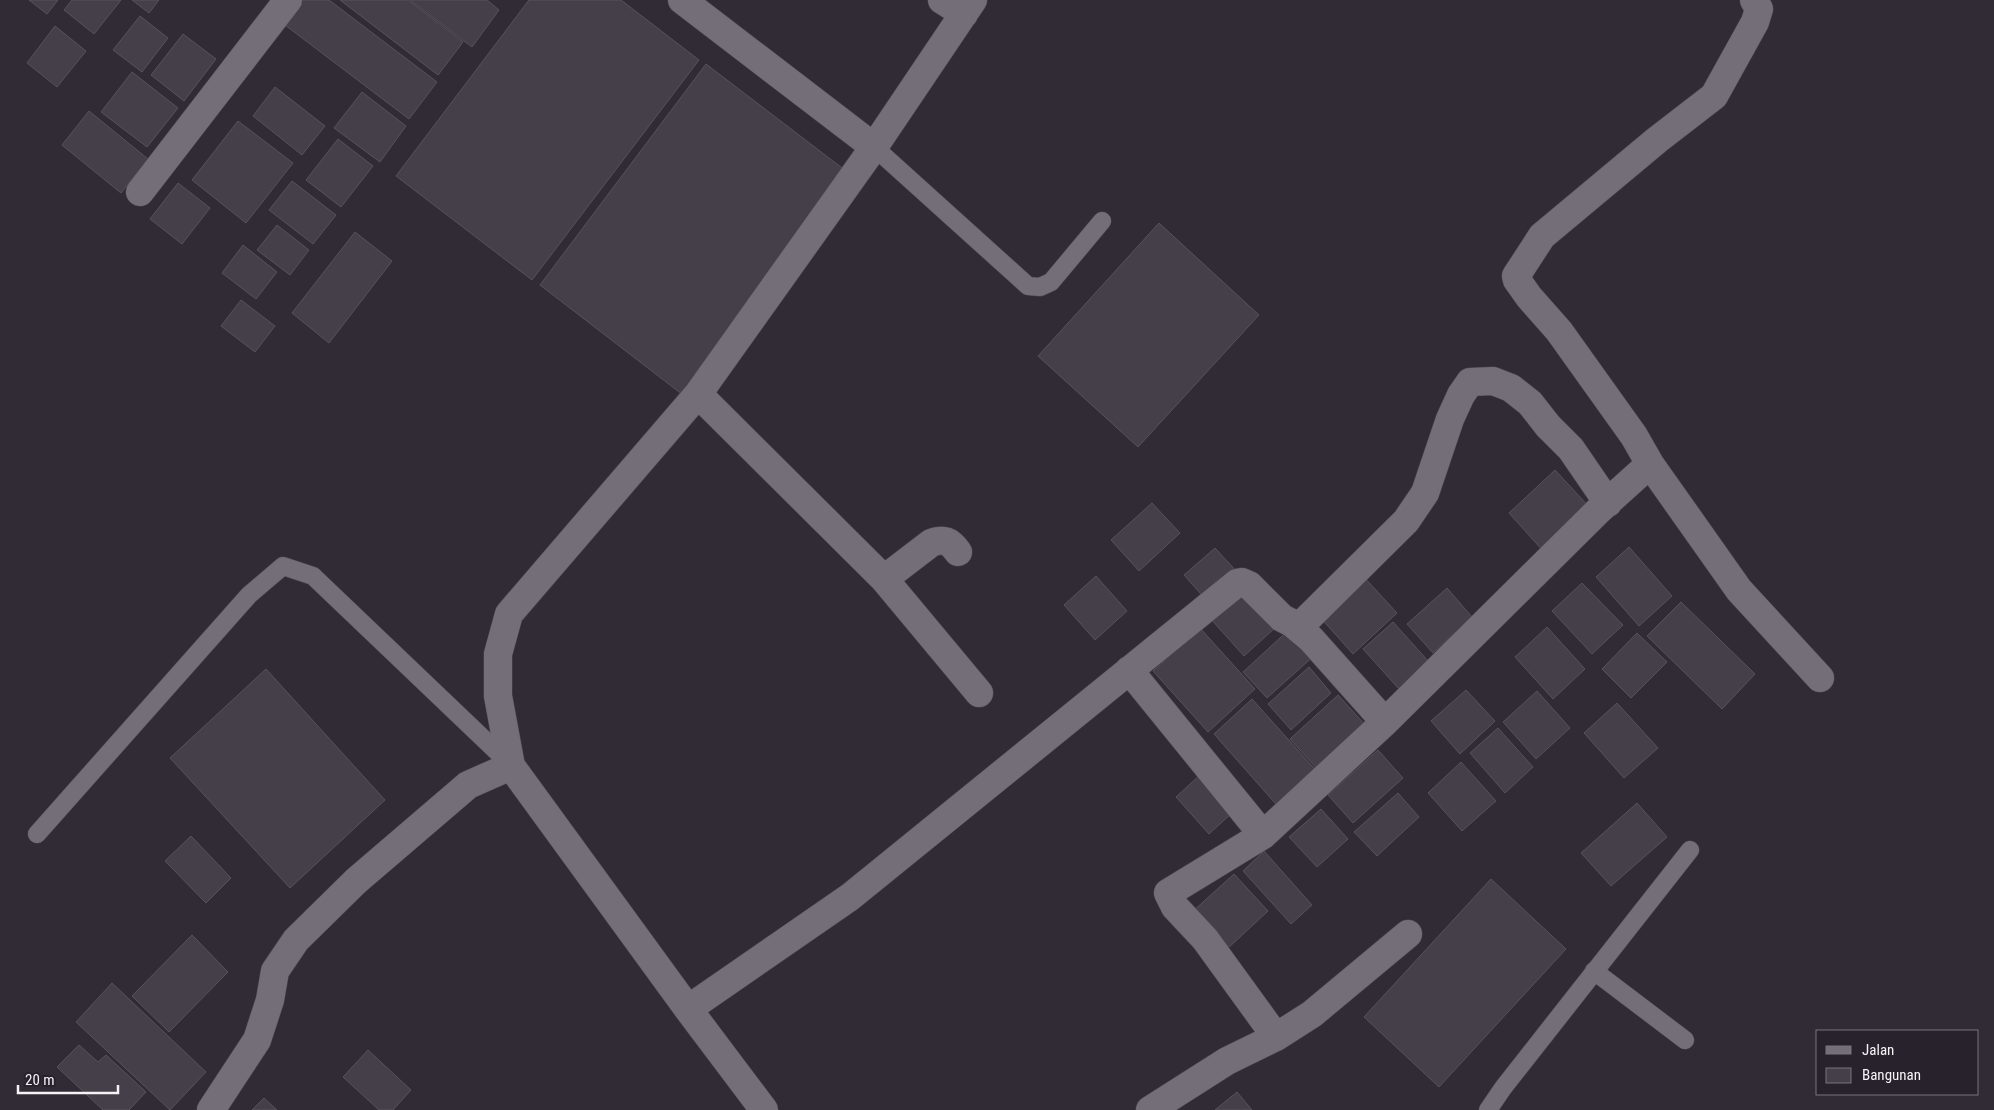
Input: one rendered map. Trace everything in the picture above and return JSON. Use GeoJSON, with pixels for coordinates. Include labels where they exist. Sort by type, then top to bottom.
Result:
{"type":"FeatureCollection","features":[{"type":"Feature","properties":{"kind":"street"},"geometry":{"type":"LineString","coordinates":[[140,192],[288,0]]}},
{"type":"Feature","properties":{"kind":"street"},"geometry":{"type":"LineString","coordinates":[[682,0],[874,147]]}},
{"type":"Feature","properties":{"kind":"street"},"geometry":{"type":"LineString","coordinates":[[1754,0],[1759,9],[1754,22],[1714,96],[1657,140],[1542,236],[1516,276],[1517,280],[1559,331],[1634,436],[1650,464],[1739,590],[1820,678]]}},
{"type":"Feature","properties":{"kind":"street"},"geometry":{"type":"LineString","coordinates":[[764,1110],[511,766],[498,696],[498,654],[509,614],[698,394],[874,147],[960,5]]}},
{"type":"Feature","properties":{"kind":"street"},"geometry":{"type":"LineString","coordinates":[[1298,628],[1387,540],[1410,514],[1425,493],[1450,419],[1461,395],[1470,382],[1493,381],[1511,388],[1530,403],[1548,426],[1571,449],[1608,503]]}},
{"type":"Feature","properties":{"kind":"street"},"geometry":{"type":"LineString","coordinates":[[698,394],[884,579],[979,693]]}},
{"type":"Feature","properties":{"kind":"street"},"geometry":{"type":"LineString","coordinates":[[1276,1037],[1205,938],[1176,907],[1168,893],[1263,835],[1385,722],[1650,464]]}},
{"type":"Feature","properties":{"kind":"street"},"geometry":{"type":"LineString","coordinates":[[884,579],[937,540],[945,540],[953,544],[958,552]]}},
{"type":"Feature","properties":{"kind":"street"},"geometry":{"type":"LineString","coordinates":[[688,1009],[850,897],[1237,583],[1242,582],[1249,585],[1282,618],[1311,639],[1385,722]]}},
{"type":"Feature","properties":{"kind":"street"},"geometry":{"type":"LineString","coordinates":[[1129,670],[1263,835]]}},
{"type":"Feature","properties":{"kind":"street"},"geometry":{"type":"LineString","coordinates":[[211,1110],[257,1040],[270,1000],[275,971],[296,940],[356,881],[468,785],[511,766]]}},
{"type":"Feature","properties":{"kind":"street"},"geometry":{"type":"LineString","coordinates":[[1150,1110],[1227,1061],[1276,1037],[1312,1014],[1408,934]]}},
{"type":"Feature","properties":{"kind":"lane"},"geometry":{"type":"LineString","coordinates":[[874,147],[1028,286],[1040,286],[1051,282],[1102,221]]}},
{"type":"Feature","properties":{"kind":"lane"},"geometry":{"type":"LineString","coordinates":[[38,834],[249,595],[283,566],[313,576],[511,766]]}},
{"type":"Feature","properties":{"kind":"lane"},"geometry":{"type":"LineString","coordinates":[[1488,1110],[1503,1088],[1690,850]]}},
{"type":"Feature","properties":{"kind":"lane"},"geometry":{"type":"LineString","coordinates":[[1594,971],[1684,1040]]}},
{"type":"Feature","properties":{"kind":"building"},"geometry":{"type":"Polygon","coordinates":[[[29,0],[58,0],[47,14],[29,0]]]}},
{"type":"Feature","properties":{"kind":"building"},"geometry":{"type":"Polygon","coordinates":[[[72,0],[121,0],[94,34],[64,10],[72,0]]]}},
{"type":"Feature","properties":{"kind":"building"},"geometry":{"type":"Polygon","coordinates":[[[132,0],[159,0],[149,13],[132,0]]]}},
{"type":"Feature","properties":{"kind":"building"},"geometry":{"type":"Polygon","coordinates":[[[298,0],[329,0],[437,82],[409,119],[281,22],[298,0]]]}},
{"type":"Feature","properties":{"kind":"building"},"geometry":{"type":"Polygon","coordinates":[[[340,0],[408,0],[463,42],[438,75],[340,0]]]}},
{"type":"Feature","properties":{"kind":"building"},"geometry":{"type":"Polygon","coordinates":[[[410,0],[487,0],[499,10],[472,47],[410,0]]]}},
{"type":"Feature","properties":{"kind":"building"},"geometry":{"type":"Polygon","coordinates":[[[529,0],[621,0],[699,60],[532,280],[396,176],[529,0]]]}},
{"type":"Feature","properties":{"kind":"building"},"geometry":{"type":"Polygon","coordinates":[[[140,16],[168,38],[142,72],[113,50],[140,16]]]}},
{"type":"Feature","properties":{"kind":"building"},"geometry":{"type":"Polygon","coordinates":[[[55,26],[86,51],[57,87],[27,63],[55,26]]]}},
{"type":"Feature","properties":{"kind":"building"},"geometry":{"type":"Polygon","coordinates":[[[183,34],[216,59],[184,101],[151,75],[183,34]]]}},
{"type":"Feature","properties":{"kind":"building"},"geometry":{"type":"Polygon","coordinates":[[[706,64],[850,174],[683,395],[540,285],[706,64]]]}},
{"type":"Feature","properties":{"kind":"building"},"geometry":{"type":"Polygon","coordinates":[[[132,72],[178,108],[147,147],[101,112],[132,72]]]}},
{"type":"Feature","properties":{"kind":"building"},"geometry":{"type":"Polygon","coordinates":[[[275,87],[325,126],[302,155],[253,116],[275,87]]]}},
{"type":"Feature","properties":{"kind":"building"},"geometry":{"type":"Polygon","coordinates":[[[362,92],[406,126],[380,162],[334,128],[362,92]]]}},
{"type":"Feature","properties":{"kind":"building"},"geometry":{"type":"Polygon","coordinates":[[[89,111],[148,159],[121,193],[62,145],[89,111]]]}},
{"type":"Feature","properties":{"kind":"building"},"geometry":{"type":"Polygon","coordinates":[[[238,121],[293,163],[246,223],[192,180],[238,121]]]}},
{"type":"Feature","properties":{"kind":"building"},"geometry":{"type":"Polygon","coordinates":[[[338,139],[373,166],[341,207],[306,180],[338,139]]]}},
{"type":"Feature","properties":{"kind":"building"},"geometry":{"type":"Polygon","coordinates":[[[292,181],[336,215],[313,244],[269,210],[292,181]]]}},
{"type":"Feature","properties":{"kind":"building"},"geometry":{"type":"Polygon","coordinates":[[[178,183],[210,208],[182,244],[150,219],[178,183]]]}},
{"type":"Feature","properties":{"kind":"building"},"geometry":{"type":"Polygon","coordinates":[[[1159,223],[1259,315],[1138,447],[1038,356],[1159,223]]]}},
{"type":"Feature","properties":{"kind":"building"},"geometry":{"type":"Polygon","coordinates":[[[277,225],[309,250],[290,275],[257,250],[277,225]]]}},
{"type":"Feature","properties":{"kind":"building"},"geometry":{"type":"Polygon","coordinates":[[[355,232],[392,261],[329,343],[292,313],[355,232]]]}},
{"type":"Feature","properties":{"kind":"building"},"geometry":{"type":"Polygon","coordinates":[[[243,245],[277,272],[256,299],[222,273],[243,245]]]}},
{"type":"Feature","properties":{"kind":"building"},"geometry":{"type":"Polygon","coordinates":[[[241,300],[275,326],[255,352],[221,326],[241,300]]]}},
{"type":"Feature","properties":{"kind":"building"},"geometry":{"type":"Polygon","coordinates":[[[1555,470],[1591,509],[1544,552],[1509,513],[1555,470]]]}},
{"type":"Feature","properties":{"kind":"building"},"geometry":{"type":"Polygon","coordinates":[[[1152,503],[1180,533],[1139,571],[1111,540],[1152,503]]]}},
{"type":"Feature","properties":{"kind":"building"},"geometry":{"type":"Polygon","coordinates":[[[1629,547],[1672,596],[1639,626],[1596,577],[1629,547]]]}},
{"type":"Feature","properties":{"kind":"building"},"geometry":{"type":"Polygon","coordinates":[[[1215,548],[1239,574],[1208,602],[1184,575],[1215,548]]]}},
{"type":"Feature","properties":{"kind":"building"},"geometry":{"type":"Polygon","coordinates":[[[1096,576],[1127,611],[1095,640],[1064,605],[1096,576]]]}},
{"type":"Feature","properties":{"kind":"building"},"geometry":{"type":"Polygon","coordinates":[[[1363,576],[1397,613],[1353,654],[1319,616],[1363,576]]]}},
{"type":"Feature","properties":{"kind":"building"},"geometry":{"type":"Polygon","coordinates":[[[1582,583],[1623,625],[1592,654],[1552,611],[1582,583]]]}},
{"type":"Feature","properties":{"kind":"building"},"geometry":{"type":"Polygon","coordinates":[[[1241,588],[1276,627],[1244,656],[1209,617],[1241,588]]]}},
{"type":"Feature","properties":{"kind":"building"},"geometry":{"type":"Polygon","coordinates":[[[1447,588],[1472,617],[1433,653],[1407,624],[1447,588]]]}},
{"type":"Feature","properties":{"kind":"building"},"geometry":{"type":"Polygon","coordinates":[[[1681,602],[1755,674],[1722,709],[1647,636],[1681,602]]]}},
{"type":"Feature","properties":{"kind":"building"},"geometry":{"type":"Polygon","coordinates":[[[1393,622],[1429,662],[1399,689],[1363,649],[1393,622]]]}},
{"type":"Feature","properties":{"kind":"building"},"geometry":{"type":"Polygon","coordinates":[[[1293,626],[1317,653],[1267,698],[1243,672],[1293,626]]]}},
{"type":"Feature","properties":{"kind":"building"},"geometry":{"type":"Polygon","coordinates":[[[1547,627],[1585,669],[1553,699],[1515,657],[1547,627]]]}},
{"type":"Feature","properties":{"kind":"building"},"geometry":{"type":"Polygon","coordinates":[[[1200,628],[1255,689],[1208,732],[1153,671],[1200,628]]]}},
{"type":"Feature","properties":{"kind":"building"},"geometry":{"type":"Polygon","coordinates":[[[1637,633],[1667,662],[1631,698],[1602,669],[1637,633]]]}},
{"type":"Feature","properties":{"kind":"building"},"geometry":{"type":"Polygon","coordinates":[[[1309,667],[1331,693],[1291,730],[1268,704],[1309,667]]]}},
{"type":"Feature","properties":{"kind":"building"},"geometry":{"type":"Polygon","coordinates":[[[266,669],[385,800],[290,888],[170,758],[266,669]]]}},
{"type":"Feature","properties":{"kind":"building"},"geometry":{"type":"Polygon","coordinates":[[[1466,690],[1495,721],[1460,754],[1431,721],[1466,690]]]}},
{"type":"Feature","properties":{"kind":"building"},"geometry":{"type":"Polygon","coordinates":[[[1537,691],[1570,728],[1536,759],[1503,722],[1537,691]]]}},
{"type":"Feature","properties":{"kind":"building"},"geometry":{"type":"Polygon","coordinates":[[[1338,695],[1368,728],[1319,771],[1290,739],[1338,695]]]}},
{"type":"Feature","properties":{"kind":"building"},"geometry":{"type":"Polygon","coordinates":[[[1252,699],[1321,776],[1282,811],[1214,734],[1252,699]]]}},
{"type":"Feature","properties":{"kind":"building"},"geometry":{"type":"Polygon","coordinates":[[[1617,703],[1658,748],[1624,778],[1584,733],[1617,703]]]}},
{"type":"Feature","properties":{"kind":"building"},"geometry":{"type":"Polygon","coordinates":[[[1498,728],[1533,767],[1505,793],[1470,753],[1498,728]]]}},
{"type":"Feature","properties":{"kind":"building"},"geometry":{"type":"Polygon","coordinates":[[[1378,750],[1403,778],[1353,823],[1328,795],[1378,750]]]}},
{"type":"Feature","properties":{"kind":"building"},"geometry":{"type":"Polygon","coordinates":[[[1461,762],[1496,801],[1462,831],[1428,793],[1461,762]]]}},
{"type":"Feature","properties":{"kind":"building"},"geometry":{"type":"Polygon","coordinates":[[[1201,774],[1234,811],[1209,834],[1176,797],[1201,774]]]}},
{"type":"Feature","properties":{"kind":"building"},"geometry":{"type":"Polygon","coordinates":[[[1398,793],[1419,817],[1377,856],[1354,832],[1398,793]]]}},
{"type":"Feature","properties":{"kind":"building"},"geometry":{"type":"Polygon","coordinates":[[[1637,803],[1667,837],[1611,886],[1581,853],[1637,803]]]}},
{"type":"Feature","properties":{"kind":"building"},"geometry":{"type":"Polygon","coordinates":[[[1321,809],[1348,839],[1317,867],[1289,837],[1321,809]]]}},
{"type":"Feature","properties":{"kind":"building"},"geometry":{"type":"Polygon","coordinates":[[[191,836],[231,878],[206,903],[165,861],[191,836]]]}},
{"type":"Feature","properties":{"kind":"building"},"geometry":{"type":"Polygon","coordinates":[[[1264,851],[1312,905],[1291,924],[1243,871],[1264,851]]]}},
{"type":"Feature","properties":{"kind":"building"},"geometry":{"type":"Polygon","coordinates":[[[1234,874],[1268,911],[1226,950],[1192,912],[1234,874]]]}},
{"type":"Feature","properties":{"kind":"building"},"geometry":{"type":"Polygon","coordinates":[[[1491,879],[1566,949],[1439,1087],[1364,1017],[1491,879]]]}},
{"type":"Feature","properties":{"kind":"building"},"geometry":{"type":"Polygon","coordinates":[[[192,935],[228,972],[169,1032],[132,996],[192,935]]]}},
{"type":"Feature","properties":{"kind":"building"},"geometry":{"type":"Polygon","coordinates":[[[112,983],[206,1072],[170,1110],[76,1022],[112,983]]]}},
{"type":"Feature","properties":{"kind":"building"},"geometry":{"type":"Polygon","coordinates":[[[79,1045],[98,1062],[106,1055],[146,1092],[129,1110],[103,1110],[57,1067],[79,1045]]]}},
{"type":"Feature","properties":{"kind":"building"},"geometry":{"type":"Polygon","coordinates":[[[368,1050],[411,1090],[393,1110],[379,1110],[343,1077],[368,1050]]]}},
{"type":"Feature","properties":{"kind":"building"},"geometry":{"type":"Polygon","coordinates":[[[1237,1092],[1252,1110],[1215,1110],[1237,1092]]]}},
{"type":"Feature","properties":{"kind":"building"},"geometry":{"type":"Polygon","coordinates":[[[264,1098],[277,1110],[252,1110],[264,1098]]]}}]}
